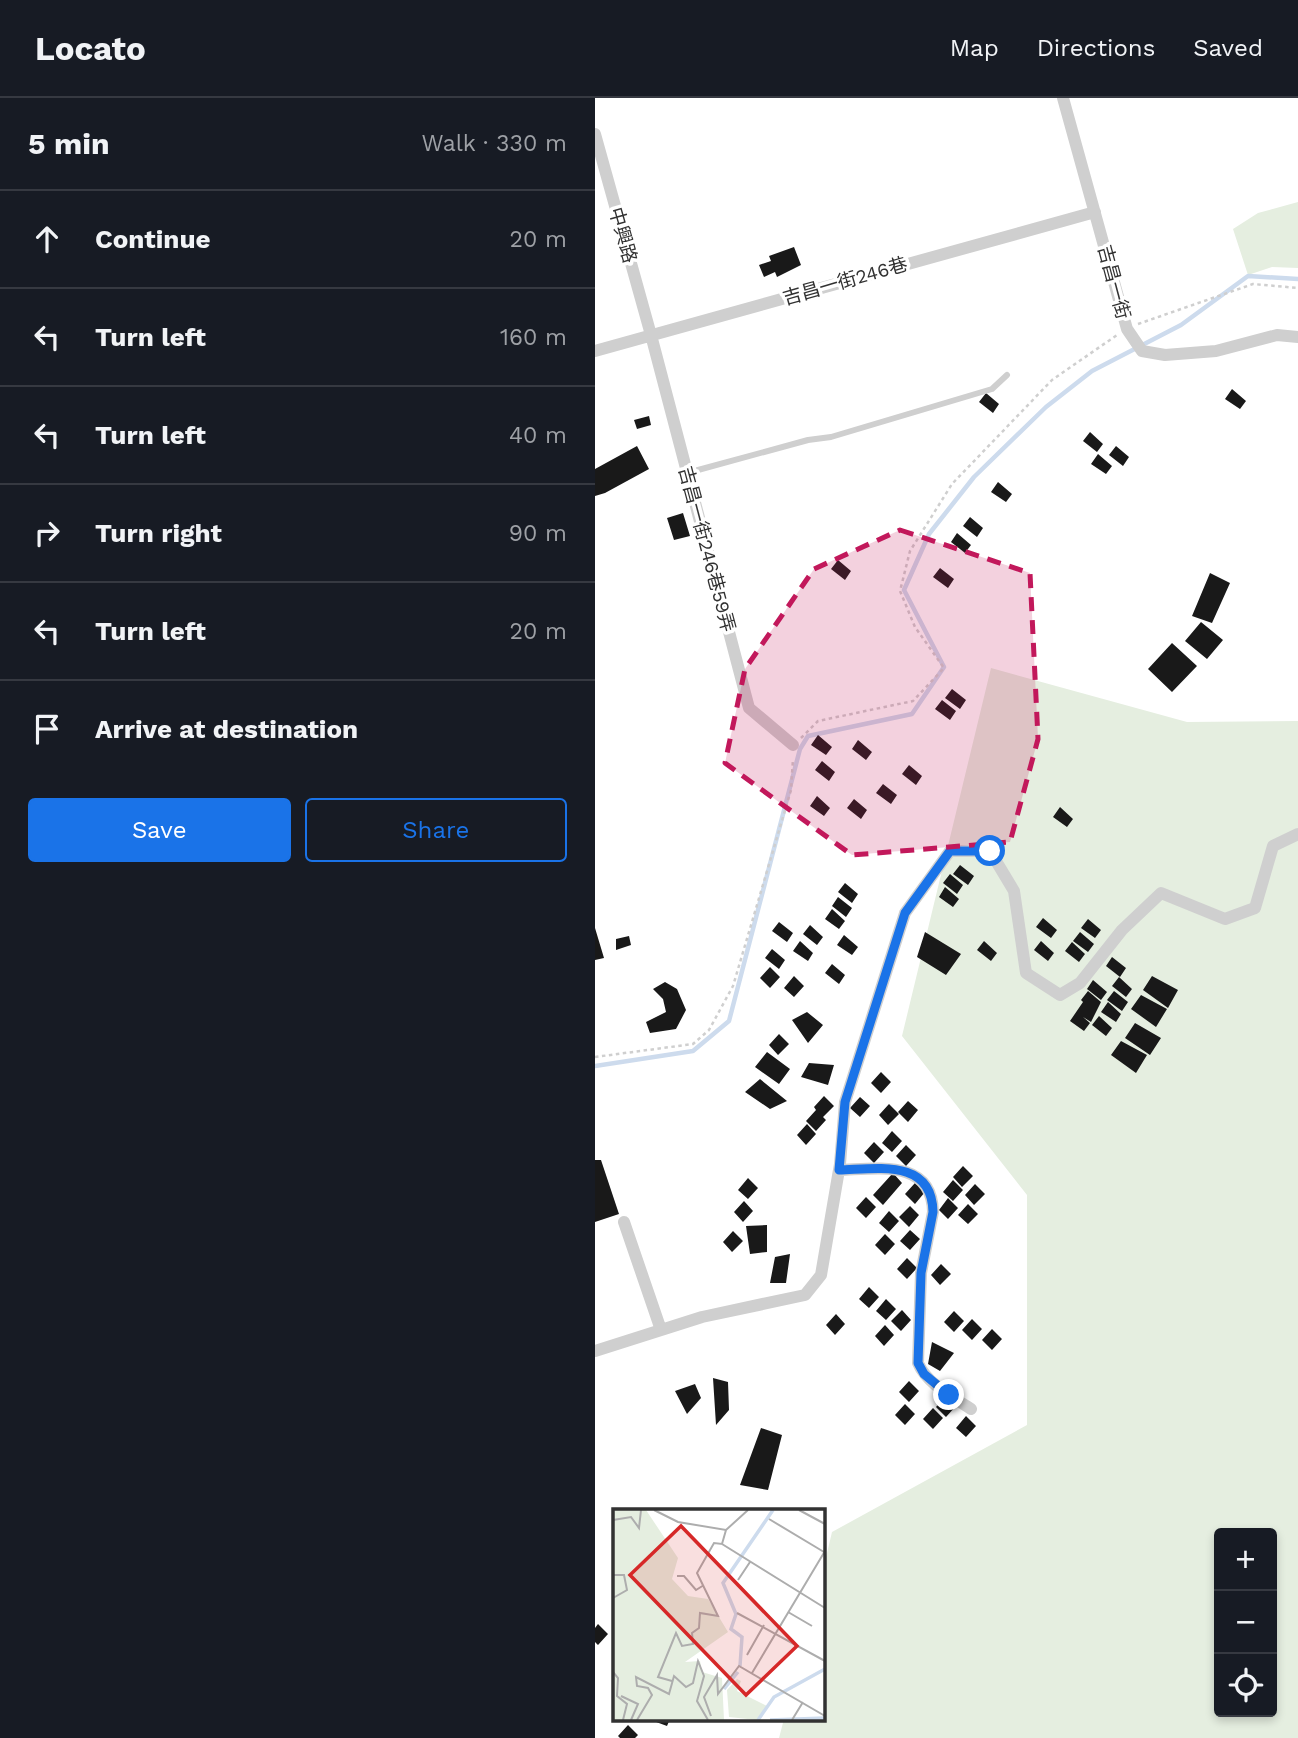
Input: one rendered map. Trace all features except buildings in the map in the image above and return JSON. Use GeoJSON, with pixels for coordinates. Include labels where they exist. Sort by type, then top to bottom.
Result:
{"type":"FeatureCollection","features":[{"type":"Feature","properties":{"kind":"street","name":"吉昌一街"},"geometry":{"type":"LineString","coordinates":[[1063,98],[1126,329],[1142,351],[1165,355],[1216,351],[1277,335],[1298,337]]}},
{"type":"Feature","properties":{"kind":"street","name":"中興路"},"geometry":{"type":"LineString","coordinates":[[595,134],[651,335]]}},
{"type":"Feature","properties":{"kind":"street","name":"吉昌一街246巷"},"geometry":{"type":"LineString","coordinates":[[595,351],[1095,212]]}},
{"type":"Feature","properties":{"kind":"street","name":"吉昌一街246巷59弄"},"geometry":{"type":"LineString","coordinates":[[651,335],[749,708],[793,745]]}},
{"type":"Feature","properties":{"kind":"street"},"geometry":{"type":"LineString","coordinates":[[595,1351],[702,1317],[805,1295],[821,1275],[839,1170],[845,1102],[905,913],[950,851],[990,851],[1014,891],[1026,973],[1060,995],[1080,983],[1122,930],[1161,893],[1225,919],[1255,908],[1273,846],[1298,834]]}},
{"type":"Feature","properties":{"kind":"street"},"geometry":{"type":"LineString","coordinates":[[839,1170],[901,1170],[917,1177],[926,1185],[933,1203],[933,1212],[921,1273],[918,1363],[924,1374],[971,1409]]}},
{"type":"Feature","properties":{"kind":"street"},"geometry":{"type":"LineString","coordinates":[[624,1222],[661,1330]]}},
{"type":"Feature","properties":{"kind":"lane"},"geometry":{"type":"LineString","coordinates":[[687,473],[808,440],[831,438],[992,389],[1007,375]]}},
{"type":"Feature","properties":{"kind":"path"},"geometry":{"type":"LineString","coordinates":[[595,1057],[693,1044],[709,1030],[733,986],[791,790],[793,745],[818,721],[913,701],[944,668],[915,628],[899,592],[910,551],[952,484],[1052,380],[1126,329],[1252,284],[1298,288]]}},
{"type":"Feature","properties":{"kind":"highlighted area"},"geometry":{"type":"Polygon","coordinates":[[[900,530],[1030,573],[1038,739],[1010,842],[852,855],[725,763],[745,669],[814,569],[900,530]]]}},
{"type":"Feature","properties":{"kind":"shaded area"},"geometry":{"type":"Polygon","coordinates":[[[1298,202],[1298,268],[1272,267],[1248,275],[1233,229],[1258,213],[1298,202]]]}},
{"type":"Feature","properties":{"kind":"shaded area"},"geometry":{"type":"Polygon","coordinates":[[[991,668],[1187,722],[1298,721],[1298,1738],[779,1738],[784,1720],[824,1720],[824,1566],[832,1532],[1027,1425],[1027,1195],[902,1036],[991,668]]]}},
{"type":"Feature","properties":{"kind":"waterway"},"geometry":{"type":"LineString","coordinates":[[595,1066],[693,1051],[729,1021],[800,749],[808,736],[912,714],[944,667],[904,590],[929,534],[974,477],[1046,407],[1092,371],[1181,325],[1248,276],[1298,279]]}},
{"type":"Feature","properties":{"kind":"route"},"geometry":{"type":"LineString","coordinates":[[949,1395],[924,1374],[918,1363],[921,1273],[933,1212],[931,1195],[926,1185],[909,1172],[888,1168],[839,1170],[845,1102],[905,913],[950,851],[990,851]]}}]}
